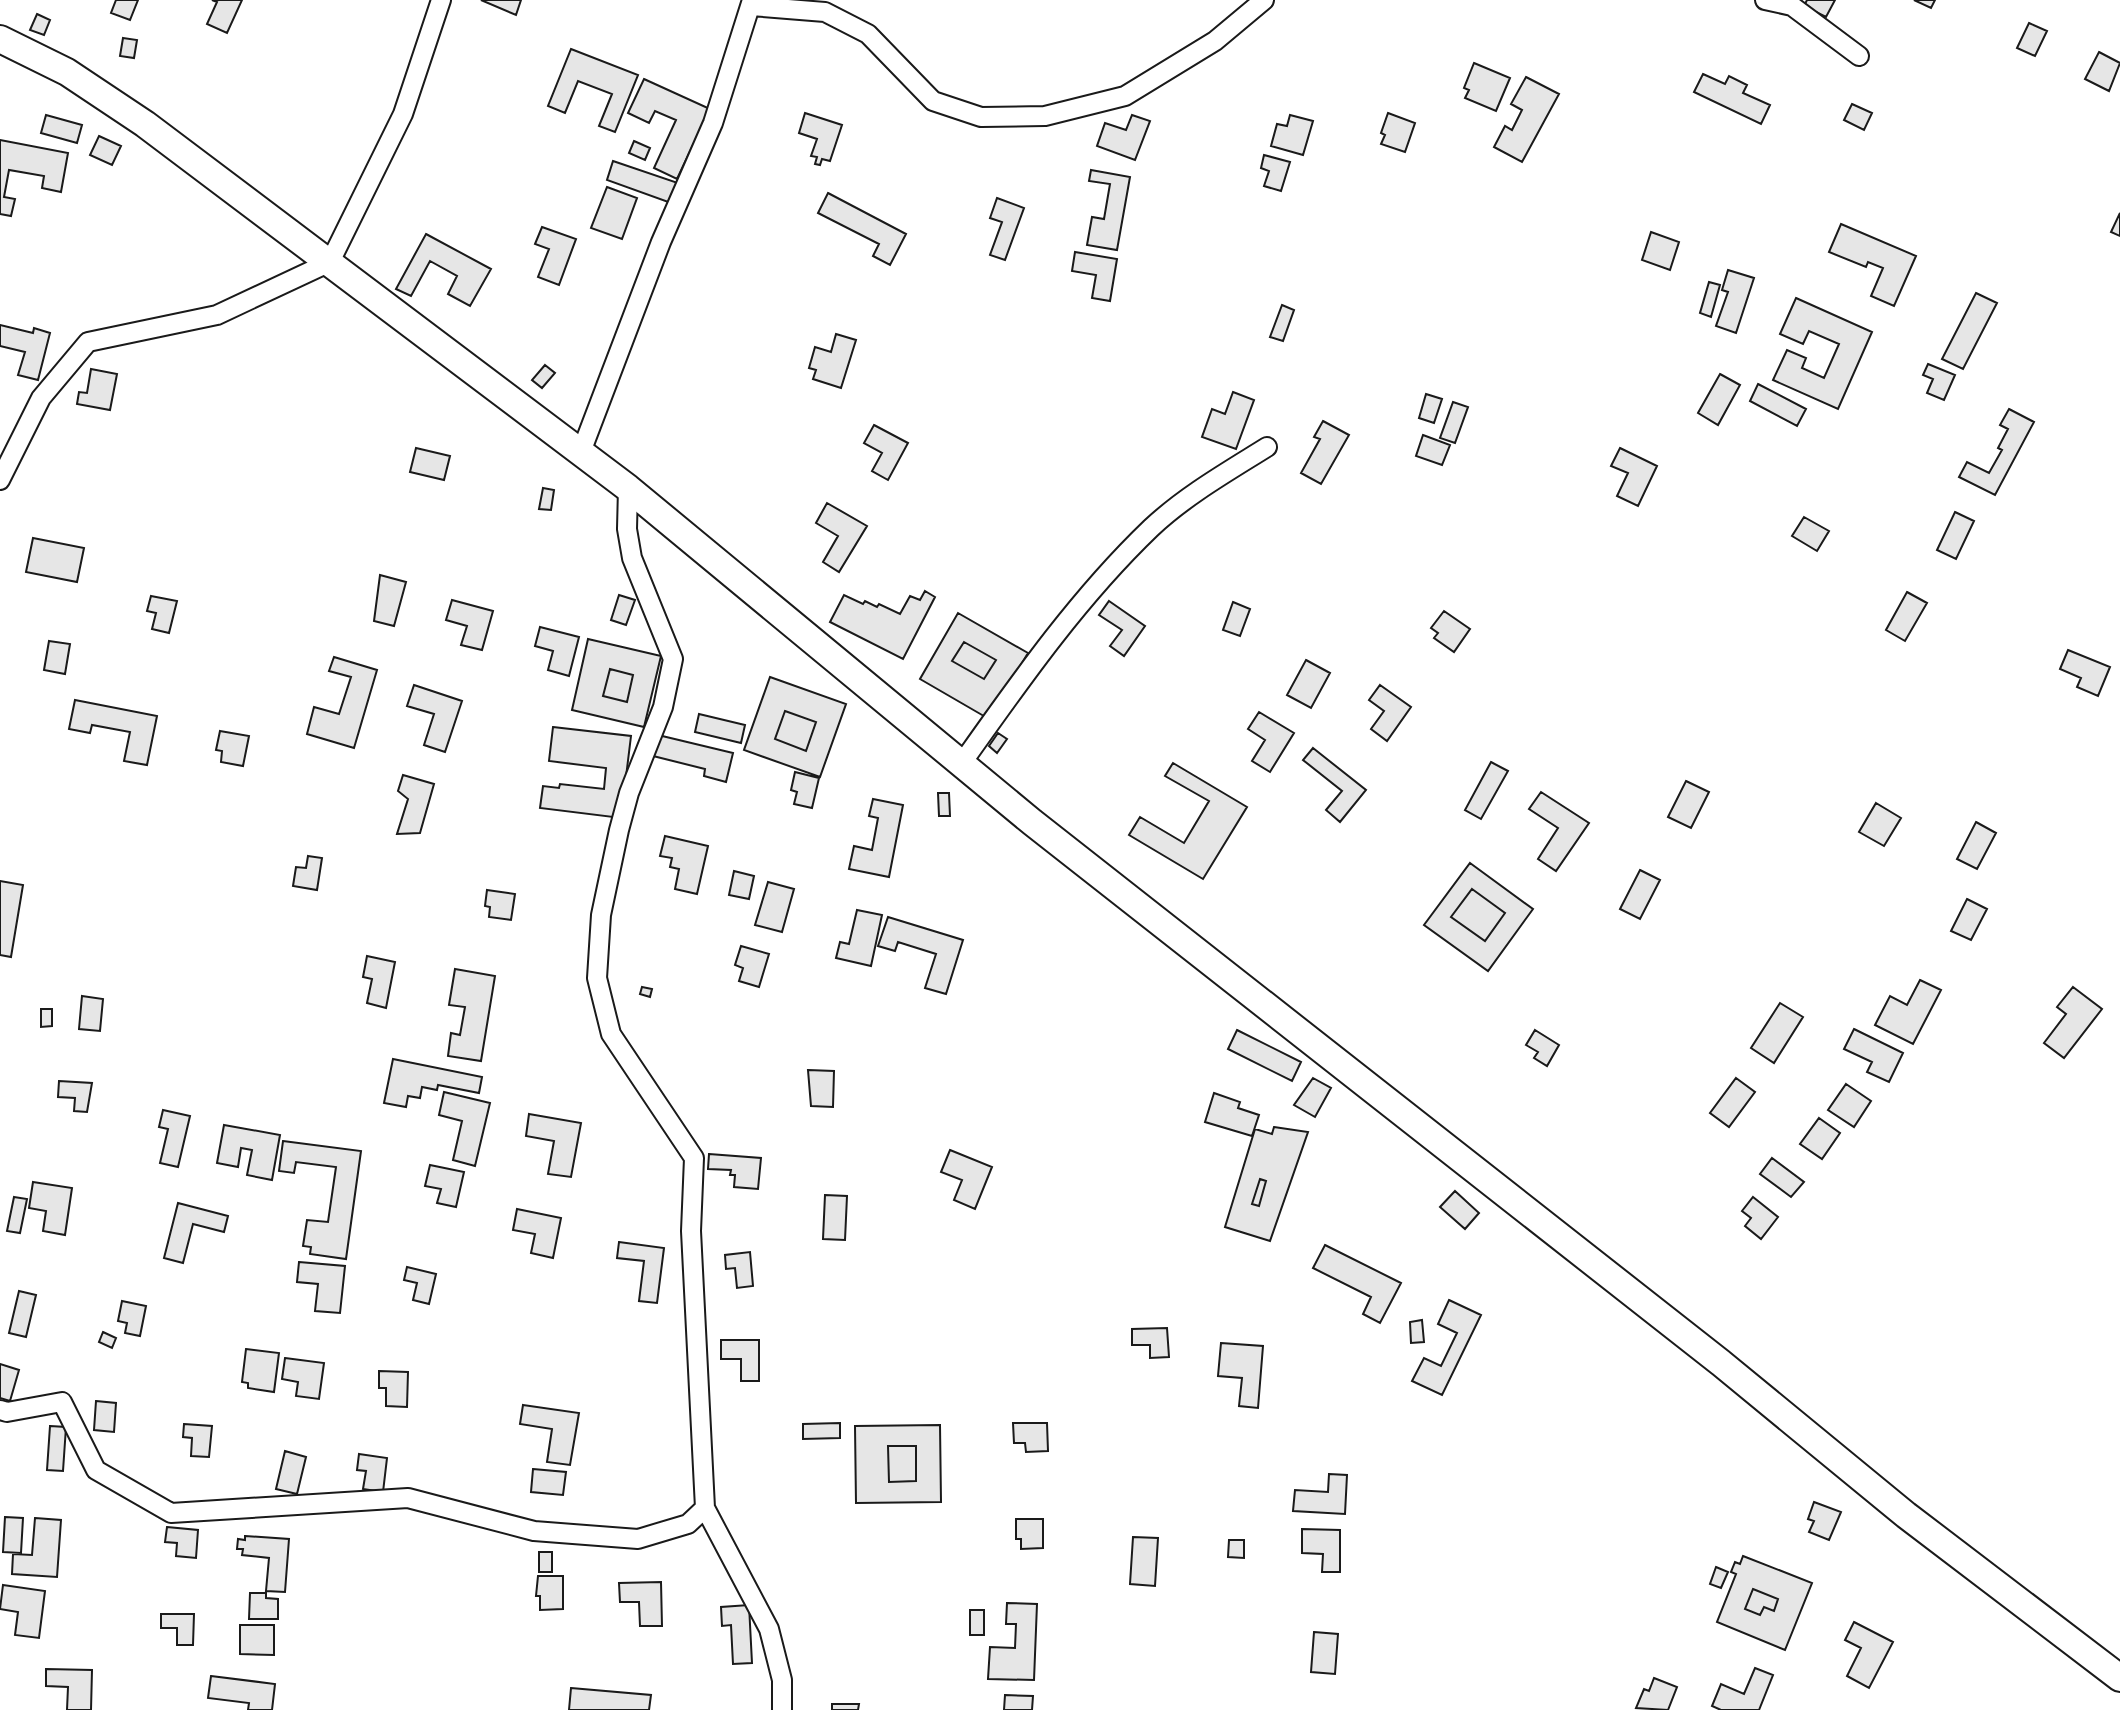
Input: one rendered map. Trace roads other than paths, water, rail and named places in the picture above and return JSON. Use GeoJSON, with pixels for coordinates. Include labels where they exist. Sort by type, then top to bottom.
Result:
{"type":"FeatureCollection","features":[{"type":"Feature","properties":{"kind":"street"},"geometry":{"type":"LineString","coordinates":[[0,480],[41,398],[88,342],[217,315],[330,262],[403,114],[441,0]]}},
{"type":"Feature","properties":{"kind":"street"},"geometry":{"type":"LineString","coordinates":[[581,452],[661,242],[713,123],[751,3],[825,12],[868,34],[933,101],[981,117],[1045,116],[1125,96],[1215,41],[1264,0]]}},
{"type":"Feature","properties":{"kind":"street"},"geometry":{"type":"LineString","coordinates":[[1765,0],[1792,6],[1859,56]]}},
{"type":"Feature","properties":{"kind":"street"},"geometry":{"type":"LineString","coordinates":[[0,39],[67,72],[145,124],[628,488],[844,670],[1032,822],[1721,1363],[1906,1515],[2120,1678]]}},
{"type":"Feature","properties":{"kind":"street"},"geometry":{"type":"LineString","coordinates":[[962,763],[1033,661],[1152,527],[1204,486],[1267,447]]}},
{"type":"Feature","properties":{"kind":"street"},"geometry":{"type":"LineString","coordinates":[[628,488],[627,529],[632,558],[673,659],[663,707],[629,793],[619,830],[601,915],[597,978],[611,1034],[694,1158],[691,1231],[705,1508],[769,1629],[782,1680],[782,1710]]}},
{"type":"Feature","properties":{"kind":"street"},"geometry":{"type":"LineString","coordinates":[[0,1410],[7,1412],[62,1402],[96,1470],[171,1513],[408,1498],[534,1531],[638,1539],[688,1524],[705,1508]]}}]}
